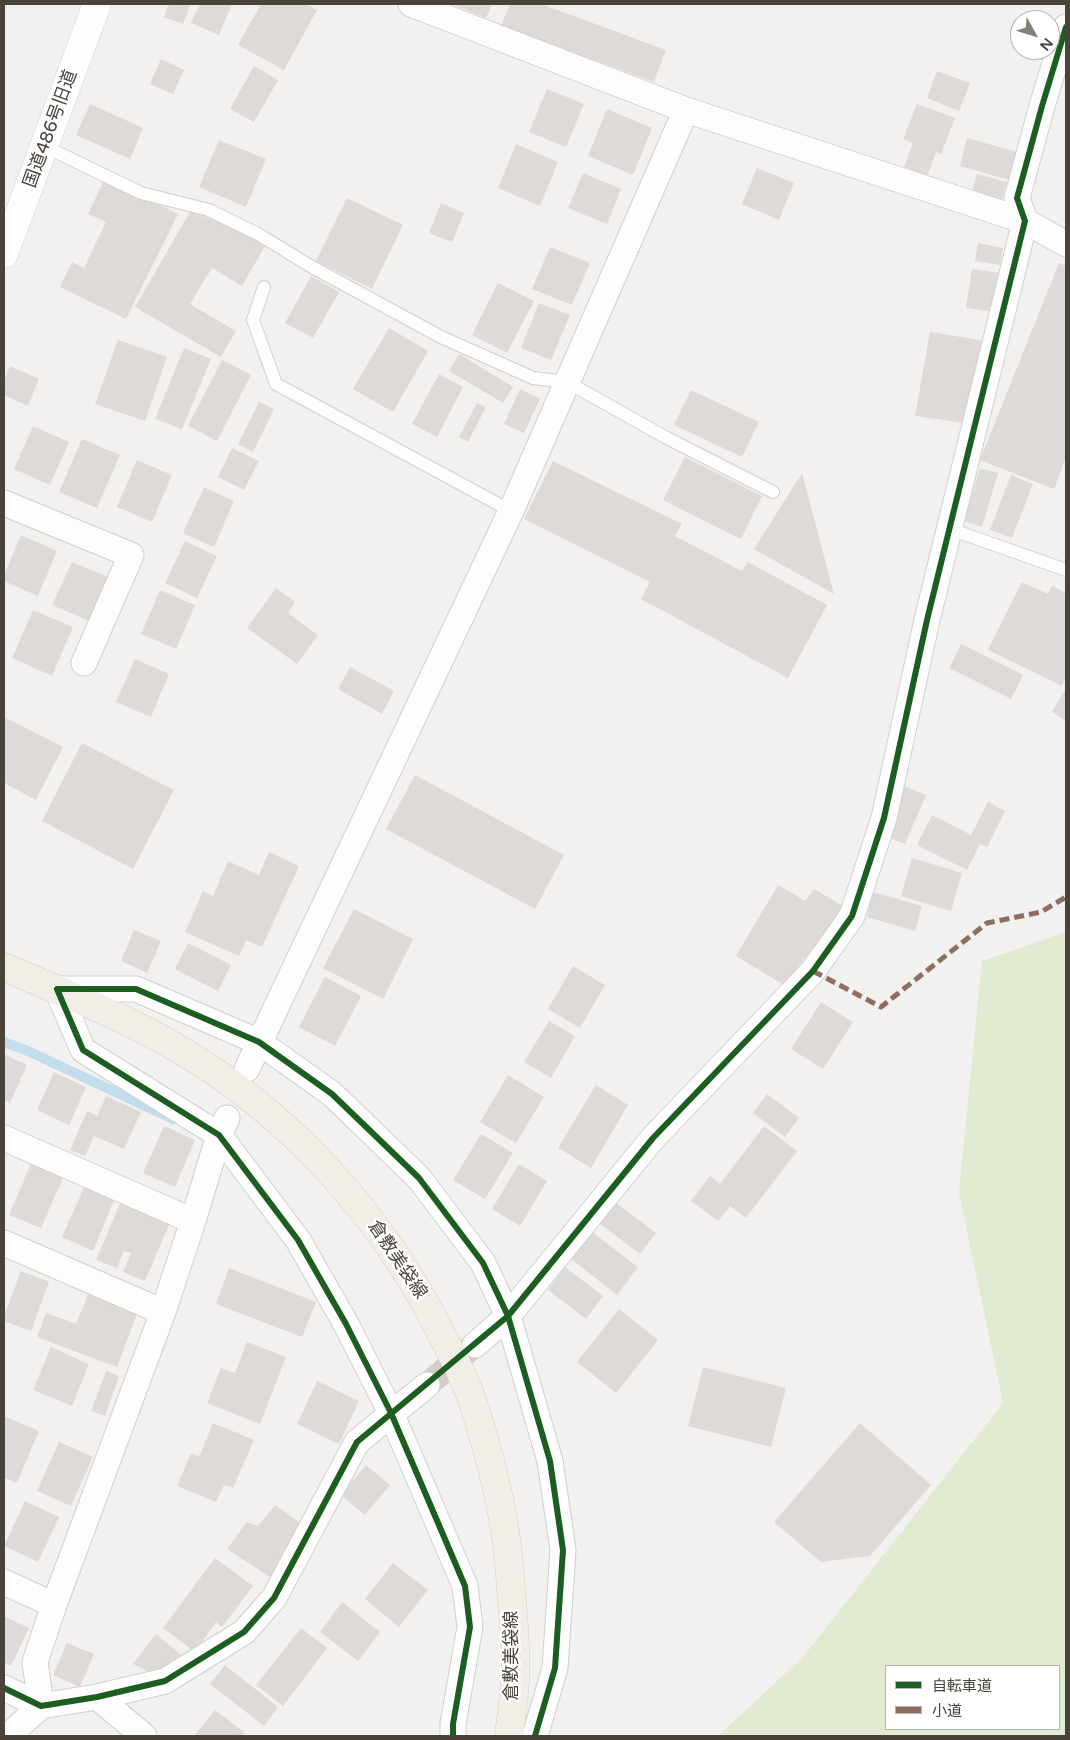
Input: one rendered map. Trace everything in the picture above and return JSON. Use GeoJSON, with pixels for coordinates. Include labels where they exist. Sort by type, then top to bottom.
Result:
{"type":"FeatureCollection","features":[{"type":"Feature","properties":{"kind":"main road","name":"倉敷美袋線"},"geometry":{"type":"LineString","coordinates":[[4,967],[130,1023],[178,1048],[229,1083],[279,1122],[326,1168],[366,1214],[412,1280],[449,1348],[471,1397],[494,1478],[506,1533],[516,1679],[509,1736]]}},
{"type":"Feature","properties":{"kind":"street","name":"国道486号旧道"},"geometry":{"type":"LineString","coordinates":[[4,254],[97,4]]}},
{"type":"Feature","properties":{"kind":"street"},"geometry":{"type":"LineString","coordinates":[[412,4],[686,110],[1025,221],[1066,244]]}},
{"type":"Feature","properties":{"kind":"street"},"geometry":{"type":"LineString","coordinates":[[475,1345],[508,1316],[653,1138],[813,971],[852,916],[884,818],[925,630],[1025,221],[1017,198],[1066,27]]}},
{"type":"Feature","properties":{"kind":"street"},"geometry":{"type":"LineString","coordinates":[[247,1070],[511,511],[686,110]]}},
{"type":"Feature","properties":{"kind":"street"},"geometry":{"type":"LineString","coordinates":[[4,503],[130,555],[84,663]]}},
{"type":"Feature","properties":{"kind":"street"},"geometry":{"type":"LineString","coordinates":[[453,1736],[453,1724],[470,1627],[465,1586],[391,1413],[346,1324],[298,1240],[223,1126],[83,1050],[57,989],[136,989],[259,1042],[332,1094],[419,1178],[483,1263],[508,1316],[550,1461],[563,1550],[556,1668],[535,1736]]}},
{"type":"Feature","properties":{"kind":"street"},"geometry":{"type":"LineString","coordinates":[[41,1706],[35,1662],[54,1605],[163,1312],[223,1126]]}},
{"type":"Feature","properties":{"kind":"street"},"geometry":{"type":"LineString","coordinates":[[4,1138],[193,1220]]}},
{"type":"Feature","properties":{"kind":"street"},"geometry":{"type":"LineString","coordinates":[[4,1243],[163,1312]]}},
{"type":"Feature","properties":{"kind":"street"},"geometry":{"type":"LineString","coordinates":[[8,1736],[41,1706],[97,1697],[165,1681],[244,1632],[274,1598],[357,1442],[427,1385]]}},
{"type":"Feature","properties":{"kind":"street"},"geometry":{"type":"LineString","coordinates":[[4,1582],[54,1605]]}},
{"type":"Feature","properties":{"kind":"street"},"geometry":{"type":"LineString","coordinates":[[4,1688],[41,1706]]}},
{"type":"Feature","properties":{"kind":"street"},"geometry":{"type":"LineString","coordinates":[[97,1697],[144,1736]]}},
{"type":"Feature","properties":{"kind":"lane"},"geometry":{"type":"LineString","coordinates":[[44,146],[141,193],[208,210],[258,234],[312,267],[441,337],[533,378],[567,382],[665,437],[773,492]]}},
{"type":"Feature","properties":{"kind":"lane"},"geometry":{"type":"LineString","coordinates":[[264,287],[253,320],[276,384],[511,511]]}},
{"type":"Feature","properties":{"kind":"lane"},"geometry":{"type":"LineString","coordinates":[[950,529],[1066,570]]}},
{"type":"Feature","properties":{"kind":"green space"},"geometry":{"type":"Polygon","coordinates":[[[1066,932],[1066,1736],[718,1736],[803,1657],[1003,1403],[959,1193],[982,961],[1066,932]]]}},
{"type":"Feature","properties":{"kind":"building"},"geometry":{"type":"Polygon","coordinates":[[[169,4],[185,4],[190,6],[183,24],[164,17],[169,4]]]}},
{"type":"Feature","properties":{"kind":"building"},"geometry":{"type":"Polygon","coordinates":[[[200,4],[232,4],[219,35],[191,23],[200,4]]]}},
{"type":"Feature","properties":{"kind":"building"},"geometry":{"type":"Polygon","coordinates":[[[261,4],[305,4],[317,10],[284,70],[238,45],[261,4]]]}},
{"type":"Feature","properties":{"kind":"building"},"geometry":{"type":"Polygon","coordinates":[[[452,4],[492,4],[486,18],[452,4]]]}},
{"type":"Feature","properties":{"kind":"building"},"geometry":{"type":"Polygon","coordinates":[[[510,4],[541,4],[666,50],[654,82],[501,26],[510,4]]]}},
{"type":"Feature","properties":{"kind":"building"},"geometry":{"type":"Polygon","coordinates":[[[161,59],[184,70],[173,94],[150,84],[161,59]]]}},
{"type":"Feature","properties":{"kind":"building"},"geometry":{"type":"Polygon","coordinates":[[[254,66],[278,80],[254,122],[230,109],[254,66]]]}},
{"type":"Feature","properties":{"kind":"building"},"geometry":{"type":"Polygon","coordinates":[[[937,71],[970,83],[959,111],[927,98],[937,71]]]}},
{"type":"Feature","properties":{"kind":"building"},"geometry":{"type":"Polygon","coordinates":[[[547,89],[584,104],[566,147],[529,132],[547,89]]]}},
{"type":"Feature","properties":{"kind":"building"},"geometry":{"type":"Polygon","coordinates":[[[90,104],[143,128],[130,159],[76,135],[90,104]]]}},
{"type":"Feature","properties":{"kind":"building"},"geometry":{"type":"Polygon","coordinates":[[[917,104],[955,118],[941,154],[936,152],[927,176],[904,167],[913,143],[903,139],[917,104]]]}},
{"type":"Feature","properties":{"kind":"building"},"geometry":{"type":"Polygon","coordinates":[[[607,109],[652,128],[633,175],[588,156],[607,109]]]}},
{"type":"Feature","properties":{"kind":"building"},"geometry":{"type":"Polygon","coordinates":[[[967,138],[1017,152],[1009,180],[960,166],[967,138]]]}},
{"type":"Feature","properties":{"kind":"building"},"geometry":{"type":"Polygon","coordinates":[[[219,140],[266,159],[246,207],[199,187],[219,140]]]}},
{"type":"Feature","properties":{"kind":"building"},"geometry":{"type":"Polygon","coordinates":[[[516,144],[558,162],[540,206],[498,188],[516,144]]]}},
{"type":"Feature","properties":{"kind":"building"},"geometry":{"type":"Polygon","coordinates":[[[757,168],[794,183],[779,220],[742,204],[757,168]]]}},
{"type":"Feature","properties":{"kind":"building"},"geometry":{"type":"Polygon","coordinates":[[[583,173],[621,189],[607,224],[568,208],[583,173]]]}},
{"type":"Feature","properties":{"kind":"building"},"geometry":{"type":"Polygon","coordinates":[[[977,174],[1007,182],[1001,202],[971,194],[977,174]]]}},
{"type":"Feature","properties":{"kind":"building"},"geometry":{"type":"Polygon","coordinates":[[[105,178],[178,214],[126,319],[60,287],[72,262],[84,268],[106,222],[88,214],[105,178]]]}},
{"type":"Feature","properties":{"kind":"building"},"geometry":{"type":"Polygon","coordinates":[[[347,198],[403,225],[372,289],[316,261],[347,198]]]}},
{"type":"Feature","properties":{"kind":"building"},"geometry":{"type":"Polygon","coordinates":[[[441,203],[464,213],[452,242],[429,233],[441,203]]]}},
{"type":"Feature","properties":{"kind":"building"},"geometry":{"type":"Polygon","coordinates":[[[190,212],[227,224],[265,246],[242,286],[212,268],[190,304],[236,331],[221,357],[135,307],[190,212]]]}},
{"type":"Feature","properties":{"kind":"building"},"geometry":{"type":"Polygon","coordinates":[[[978,243],[1003,248],[1000,265],[975,261],[978,243]]]}},
{"type":"Feature","properties":{"kind":"building"},"geometry":{"type":"Polygon","coordinates":[[[550,247],[590,263],[572,305],[532,289],[550,247]]]}},
{"type":"Feature","properties":{"kind":"building"},"geometry":{"type":"Polygon","coordinates":[[[1059,263],[1066,266],[1066,458],[1054,489],[980,460],[1059,263]]]}},
{"type":"Feature","properties":{"kind":"building"},"geometry":{"type":"Polygon","coordinates":[[[972,269],[1000,273],[994,312],[966,308],[972,269]]]}},
{"type":"Feature","properties":{"kind":"building"},"geometry":{"type":"Polygon","coordinates":[[[311,276],[339,292],[313,338],[285,323],[311,276]]]}},
{"type":"Feature","properties":{"kind":"building"},"geometry":{"type":"Polygon","coordinates":[[[498,283],[534,301],[507,353],[472,335],[498,283]]]}},
{"type":"Feature","properties":{"kind":"building"},"geometry":{"type":"Polygon","coordinates":[[[539,303],[570,315],[551,360],[521,348],[539,303]]]}},
{"type":"Feature","properties":{"kind":"building"},"geometry":{"type":"Polygon","coordinates":[[[389,328],[428,351],[393,412],[353,389],[389,328]]]}},
{"type":"Feature","properties":{"kind":"building"},"geometry":{"type":"Polygon","coordinates":[[[930,332],[986,341],[972,424],[915,416],[930,332]]]}},
{"type":"Feature","properties":{"kind":"building"},"geometry":{"type":"Polygon","coordinates":[[[118,340],[167,357],[145,421],[95,404],[118,340]]]}},
{"type":"Feature","properties":{"kind":"building"},"geometry":{"type":"Polygon","coordinates":[[[184,348],[211,359],[182,429],[155,419],[184,348]]]}},
{"type":"Feature","properties":{"kind":"building"},"geometry":{"type":"Polygon","coordinates":[[[459,354],[513,387],[503,403],[449,371],[459,354]]]}},
{"type":"Feature","properties":{"kind":"building"},"geometry":{"type":"Polygon","coordinates":[[[222,360],[251,375],[217,441],[188,426],[222,360]]]}},
{"type":"Feature","properties":{"kind":"building"},"geometry":{"type":"Polygon","coordinates":[[[10,366],[39,379],[28,406],[4,395],[4,381],[10,366]]]}},
{"type":"Feature","properties":{"kind":"building"},"geometry":{"type":"Polygon","coordinates":[[[439,374],[463,387],[437,437],[412,424],[439,374]]]}},
{"type":"Feature","properties":{"kind":"building"},"geometry":{"type":"Polygon","coordinates":[[[520,389],[540,399],[524,433],[504,424],[520,389]]]}},
{"type":"Feature","properties":{"kind":"building"},"geometry":{"type":"Polygon","coordinates":[[[691,390],[759,422],[742,457],[674,425],[691,390]]]}},
{"type":"Feature","properties":{"kind":"building"},"geometry":{"type":"Polygon","coordinates":[[[259,402],[274,409],[253,452],[238,444],[259,402]]]}},
{"type":"Feature","properties":{"kind":"building"},"geometry":{"type":"Polygon","coordinates":[[[477,403],[486,407],[468,442],[459,437],[477,403]]]}},
{"type":"Feature","properties":{"kind":"building"},"geometry":{"type":"Polygon","coordinates":[[[33,426],[69,442],[50,485],[14,469],[33,426]]]}},
{"type":"Feature","properties":{"kind":"building"},"geometry":{"type":"Polygon","coordinates":[[[82,439],[120,455],[97,508],[59,492],[82,439]]]}},
{"type":"Feature","properties":{"kind":"building"},"geometry":{"type":"Polygon","coordinates":[[[232,448],[259,461],[244,490],[218,477],[232,448]]]}},
{"type":"Feature","properties":{"kind":"building"},"geometry":{"type":"Polygon","coordinates":[[[685,457],[762,496],[741,539],[663,500],[685,457]]]}},
{"type":"Feature","properties":{"kind":"building"},"geometry":{"type":"Polygon","coordinates":[[[137,460],[172,475],[152,522],[117,507],[137,460]]]}},
{"type":"Feature","properties":{"kind":"building"},"geometry":{"type":"Polygon","coordinates":[[[553,461],[682,524],[675,536],[742,571],[748,562],[827,605],[788,678],[641,599],[650,582],[524,519],[553,461]]]}},
{"type":"Feature","properties":{"kind":"building"},"geometry":{"type":"Polygon","coordinates":[[[980,468],[998,473],[982,527],[964,521],[980,468]]]}},
{"type":"Feature","properties":{"kind":"building"},"geometry":{"type":"Polygon","coordinates":[[[802,473],[834,594],[754,549],[802,473]]]}},
{"type":"Feature","properties":{"kind":"building"},"geometry":{"type":"Polygon","coordinates":[[[1011,475],[1033,484],[1012,538],[990,530],[1011,475]]]}},
{"type":"Feature","properties":{"kind":"building"},"geometry":{"type":"Polygon","coordinates":[[[204,487],[234,501],[214,547],[183,533],[204,487]]]}},
{"type":"Feature","properties":{"kind":"building"},"geometry":{"type":"Polygon","coordinates":[[[21,535],[57,551],[38,596],[4,581],[4,575],[21,535]]]}},
{"type":"Feature","properties":{"kind":"building"},"geometry":{"type":"Polygon","coordinates":[[[185,541],[217,556],[197,598],[165,583],[185,541]]]}},
{"type":"Feature","properties":{"kind":"building"},"geometry":{"type":"Polygon","coordinates":[[[72,562],[108,577],[89,621],[52,605],[72,562]]]}},
{"type":"Feature","properties":{"kind":"building"},"geometry":{"type":"Polygon","coordinates":[[[1022,582],[1048,594],[1052,586],[1066,593],[1066,677],[1062,686],[988,650],[1022,582]]]}},
{"type":"Feature","properties":{"kind":"building"},"geometry":{"type":"Polygon","coordinates":[[[276,588],[295,602],[288,613],[318,635],[297,664],[247,628],[276,588]]]}},
{"type":"Feature","properties":{"kind":"building"},"geometry":{"type":"Polygon","coordinates":[[[160,590],[195,605],[176,649],[141,634],[160,590]]]}},
{"type":"Feature","properties":{"kind":"building"},"geometry":{"type":"Polygon","coordinates":[[[33,610],[73,627],[52,676],[12,658],[33,610]]]}},
{"type":"Feature","properties":{"kind":"building"},"geometry":{"type":"Polygon","coordinates":[[[961,644],[1023,675],[1011,699],[949,668],[961,644]]]}},
{"type":"Feature","properties":{"kind":"building"},"geometry":{"type":"Polygon","coordinates":[[[135,659],[169,674],[151,717],[116,702],[135,659]]]}},
{"type":"Feature","properties":{"kind":"building"},"geometry":{"type":"Polygon","coordinates":[[[350,667],[394,691],[382,714],[338,689],[350,667]]]}},
{"type":"Feature","properties":{"kind":"building"},"geometry":{"type":"Polygon","coordinates":[[[1066,688],[1066,721],[1052,712],[1066,688]]]}},
{"type":"Feature","properties":{"kind":"building"},"geometry":{"type":"Polygon","coordinates":[[[4,717],[63,747],[36,800],[4,783],[4,717]]]}},
{"type":"Feature","properties":{"kind":"building"},"geometry":{"type":"Polygon","coordinates":[[[82,743],[174,790],[133,869],[42,821],[82,743]]]}},
{"type":"Feature","properties":{"kind":"building"},"geometry":{"type":"Polygon","coordinates":[[[415,775],[564,855],[535,909],[386,829],[415,775]]]}},
{"type":"Feature","properties":{"kind":"building"},"geometry":{"type":"Polygon","coordinates":[[[904,786],[926,795],[905,844],[883,835],[904,786]]]}},
{"type":"Feature","properties":{"kind":"building"},"geometry":{"type":"Polygon","coordinates":[[[988,802],[1005,811],[987,847],[980,844],[967,870],[917,845],[932,815],[971,835],[988,802]]]}},
{"type":"Feature","properties":{"kind":"building"},"geometry":{"type":"Polygon","coordinates":[[[269,852],[299,866],[262,947],[246,940],[239,956],[185,932],[203,891],[213,896],[228,861],[259,875],[269,852]]]}},
{"type":"Feature","properties":{"kind":"building"},"geometry":{"type":"Polygon","coordinates":[[[912,858],[962,873],[951,911],[901,896],[912,858]]]}},
{"type":"Feature","properties":{"kind":"building"},"geometry":{"type":"Polygon","coordinates":[[[778,885],[805,901],[814,889],[845,907],[784,985],[736,956],[778,885]]]}},
{"type":"Feature","properties":{"kind":"building"},"geometry":{"type":"Polygon","coordinates":[[[873,892],[922,906],[915,931],[867,917],[873,892]]]}},
{"type":"Feature","properties":{"kind":"building"},"geometry":{"type":"Polygon","coordinates":[[[354,909],[413,939],[383,999],[323,968],[354,909]]]}},
{"type":"Feature","properties":{"kind":"building"},"geometry":{"type":"Polygon","coordinates":[[[134,930],[161,941],[147,973],[121,961],[134,930]]]}},
{"type":"Feature","properties":{"kind":"building"},"geometry":{"type":"Polygon","coordinates":[[[188,943],[231,965],[218,991],[175,969],[188,943]]]}},
{"type":"Feature","properties":{"kind":"building"},"geometry":{"type":"Polygon","coordinates":[[[573,966],[605,985],[580,1028],[548,1009],[573,966]]]}},
{"type":"Feature","properties":{"kind":"building"},"geometry":{"type":"Polygon","coordinates":[[[325,977],[361,996],[335,1046],[299,1027],[325,977]]]}},
{"type":"Feature","properties":{"kind":"building"},"geometry":{"type":"Polygon","coordinates":[[[821,1002],[853,1022],[823,1069],[791,1049],[821,1002]]]}},
{"type":"Feature","properties":{"kind":"building"},"geometry":{"type":"Polygon","coordinates":[[[549,1021],[575,1036],[551,1078],[524,1062],[549,1021]]]}},
{"type":"Feature","properties":{"kind":"building"},"geometry":{"type":"Polygon","coordinates":[[[4,1054],[27,1065],[10,1103],[4,1100],[4,1054]]]}},
{"type":"Feature","properties":{"kind":"building"},"geometry":{"type":"Polygon","coordinates":[[[54,1072],[86,1087],[69,1125],[37,1110],[54,1072]]]}},
{"type":"Feature","properties":{"kind":"building"},"geometry":{"type":"Polygon","coordinates":[[[508,1075],[544,1097],[516,1143],[480,1122],[508,1075]]]}},
{"type":"Feature","properties":{"kind":"building"},"geometry":{"type":"Polygon","coordinates":[[[596,1085],[628,1105],[591,1168],[558,1148],[596,1085]]]}},
{"type":"Feature","properties":{"kind":"building"},"geometry":{"type":"Polygon","coordinates":[[[767,1094],[799,1118],[785,1137],[753,1113],[767,1094]]]}},
{"type":"Feature","properties":{"kind":"building"},"geometry":{"type":"Polygon","coordinates":[[[106,1096],[141,1112],[124,1149],[94,1136],[85,1156],[70,1150],[87,1111],[97,1116],[106,1096]]]}},
{"type":"Feature","properties":{"kind":"building"},"geometry":{"type":"Polygon","coordinates":[[[164,1126],[195,1140],[175,1187],[143,1173],[164,1126]]]}},
{"type":"Feature","properties":{"kind":"building"},"geometry":{"type":"Polygon","coordinates":[[[764,1126],[797,1151],[746,1218],[730,1206],[718,1221],[691,1201],[710,1176],[720,1184],[764,1126]]]}},
{"type":"Feature","properties":{"kind":"building"},"geometry":{"type":"Polygon","coordinates":[[[481,1134],[513,1153],[485,1199],[453,1180],[481,1134]]]}},
{"type":"Feature","properties":{"kind":"building"},"geometry":{"type":"Polygon","coordinates":[[[33,1159],[65,1173],[41,1228],[9,1215],[33,1159]]]}},
{"type":"Feature","properties":{"kind":"building"},"geometry":{"type":"Polygon","coordinates":[[[519,1164],[547,1181],[520,1226],[492,1209],[519,1164]]]}},
{"type":"Feature","properties":{"kind":"building"},"geometry":{"type":"Polygon","coordinates":[[[84,1187],[114,1200],[93,1251],[62,1237],[84,1187]]]}},
{"type":"Feature","properties":{"kind":"building"},"geometry":{"type":"Polygon","coordinates":[[[122,1199],[171,1220],[145,1281],[123,1272],[131,1253],[124,1251],[117,1268],[96,1260],[122,1199]]]}},
{"type":"Feature","properties":{"kind":"building"},"geometry":{"type":"Polygon","coordinates":[[[615,1202],[656,1233],[640,1254],[599,1223],[615,1202]]]}},
{"type":"Feature","properties":{"kind":"building"},"geometry":{"type":"Polygon","coordinates":[[[592,1232],[638,1267],[617,1295],[571,1259],[592,1232]]]}},
{"type":"Feature","properties":{"kind":"building"},"geometry":{"type":"Polygon","coordinates":[[[565,1267],[603,1296],[586,1319],[548,1290],[565,1267]]]}},
{"type":"Feature","properties":{"kind":"building"},"geometry":{"type":"Polygon","coordinates":[[[229,1268],[316,1302],[302,1337],[216,1304],[229,1268]]]}},
{"type":"Feature","properties":{"kind":"building"},"geometry":{"type":"Polygon","coordinates":[[[21,1271],[49,1282],[31,1331],[4,1321],[4,1316],[21,1271]]]}},
{"type":"Feature","properties":{"kind":"building"},"geometry":{"type":"Polygon","coordinates":[[[89,1292],[138,1311],[117,1367],[37,1337],[46,1313],[76,1324],[89,1292]]]}},
{"type":"Feature","properties":{"kind":"building"},"geometry":{"type":"Polygon","coordinates":[[[619,1309],[658,1340],[616,1393],[577,1362],[619,1309]]]}},
{"type":"Feature","properties":{"kind":"building"},"geometry":{"type":"Polygon","coordinates":[[[247,1342],[286,1357],[260,1424],[207,1403],[221,1368],[235,1373],[247,1342]]]}},
{"type":"Feature","properties":{"kind":"building"},"geometry":{"type":"Polygon","coordinates":[[[51,1347],[89,1364],[72,1406],[33,1390],[51,1347]]]}},
{"type":"Feature","properties":{"kind":"building"},"geometry":{"type":"Polygon","coordinates":[[[703,1367],[786,1388],[771,1447],[688,1426],[703,1367]]]}},
{"type":"Feature","properties":{"kind":"building"},"geometry":{"type":"Polygon","coordinates":[[[106,1371],[119,1376],[105,1416],[91,1411],[106,1371]]]}},
{"type":"Feature","properties":{"kind":"building"},"geometry":{"type":"Polygon","coordinates":[[[317,1381],[359,1401],[339,1444],[297,1424],[317,1381]]]}},
{"type":"Feature","properties":{"kind":"building"},"geometry":{"type":"Polygon","coordinates":[[[4,1416],[39,1431],[17,1483],[4,1478],[4,1416]]]}},
{"type":"Feature","properties":{"kind":"building"},"geometry":{"type":"Polygon","coordinates":[[[213,1423],[254,1440],[233,1488],[224,1485],[216,1502],[177,1486],[191,1453],[199,1457],[213,1423]]]}},
{"type":"Feature","properties":{"kind":"building"},"geometry":{"type":"Polygon","coordinates":[[[860,1423],[931,1485],[870,1556],[821,1562],[774,1522],[860,1423]]]}},
{"type":"Feature","properties":{"kind":"building"},"geometry":{"type":"Polygon","coordinates":[[[59,1442],[93,1457],[71,1506],[37,1491],[59,1442]]]}},
{"type":"Feature","properties":{"kind":"building"},"geometry":{"type":"Polygon","coordinates":[[[366,1465],[390,1485],[365,1515],[341,1495],[366,1465]]]}},
{"type":"Feature","properties":{"kind":"building"},"geometry":{"type":"Polygon","coordinates":[[[25,1501],[59,1517],[38,1562],[4,1546],[25,1501]]]}},
{"type":"Feature","properties":{"kind":"building"},"geometry":{"type":"Polygon","coordinates":[[[275,1505],[300,1523],[270,1577],[227,1549],[247,1522],[258,1526],[275,1505]]]}},
{"type":"Feature","properties":{"kind":"building"},"geometry":{"type":"Polygon","coordinates":[[[215,1558],[253,1586],[222,1627],[216,1622],[195,1652],[163,1628],[215,1558]]]}},
{"type":"Feature","properties":{"kind":"building"},"geometry":{"type":"Polygon","coordinates":[[[393,1563],[428,1590],[399,1627],[365,1599],[393,1563]]]}},
{"type":"Feature","properties":{"kind":"building"},"geometry":{"type":"Polygon","coordinates":[[[342,1602],[380,1632],[358,1661],[320,1632],[342,1602]]]}},
{"type":"Feature","properties":{"kind":"building"},"geometry":{"type":"Polygon","coordinates":[[[4,1616],[29,1628],[11,1666],[4,1663],[4,1616]]]}},
{"type":"Feature","properties":{"kind":"building"},"geometry":{"type":"Polygon","coordinates":[[[301,1628],[327,1648],[283,1706],[256,1685],[301,1628]]]}},
{"type":"Feature","properties":{"kind":"building"},"geometry":{"type":"Polygon","coordinates":[[[156,1634],[181,1655],[173,1676],[151,1673],[133,1664],[156,1634]]]}},
{"type":"Feature","properties":{"kind":"building"},"geometry":{"type":"Polygon","coordinates":[[[67,1643],[94,1654],[80,1687],[53,1675],[67,1643]]]}},
{"type":"Feature","properties":{"kind":"building"},"geometry":{"type":"Polygon","coordinates":[[[225,1665],[278,1707],[264,1726],[210,1684],[225,1665]]]}},
{"type":"Feature","properties":{"kind":"building"},"geometry":{"type":"Polygon","coordinates":[[[215,1710],[245,1733],[242,1736],[194,1736],[215,1710]]]}},
{"type":"Feature","properties":{"kind":"waterway"},"geometry":{"type":"LineString","coordinates":[[4,1042],[28,1051],[173,1119]]}},
{"type":"Feature","properties":{"kind":"tunnel"},"geometry":{"type":"LineString","coordinates":[[427,1385],[471,1348]]}},
{"type":"Feature","properties":{"kind":"marked path"},"geometry":{"type":"LineString","coordinates":[[813,971],[881,1007],[987,923],[1041,912],[1066,897]]}},
{"type":"Feature","properties":{"kind":"cycle path"},"geometry":{"type":"LineString","coordinates":[[4,1688],[41,1706],[97,1697],[165,1681],[244,1632],[274,1598],[357,1442],[508,1316],[653,1138],[813,971],[852,916],[884,818],[927,620],[1025,221],[1017,198],[1066,27]]}},
{"type":"Feature","properties":{"kind":"cycle path"},"geometry":{"type":"LineString","coordinates":[[453,1736],[453,1724],[470,1627],[465,1586],[391,1413],[346,1324],[298,1240],[219,1135],[83,1050],[57,989],[136,989],[259,1042],[332,1094],[419,1178],[483,1263],[508,1316],[550,1461],[563,1550],[555,1668],[535,1736]]}}]}
